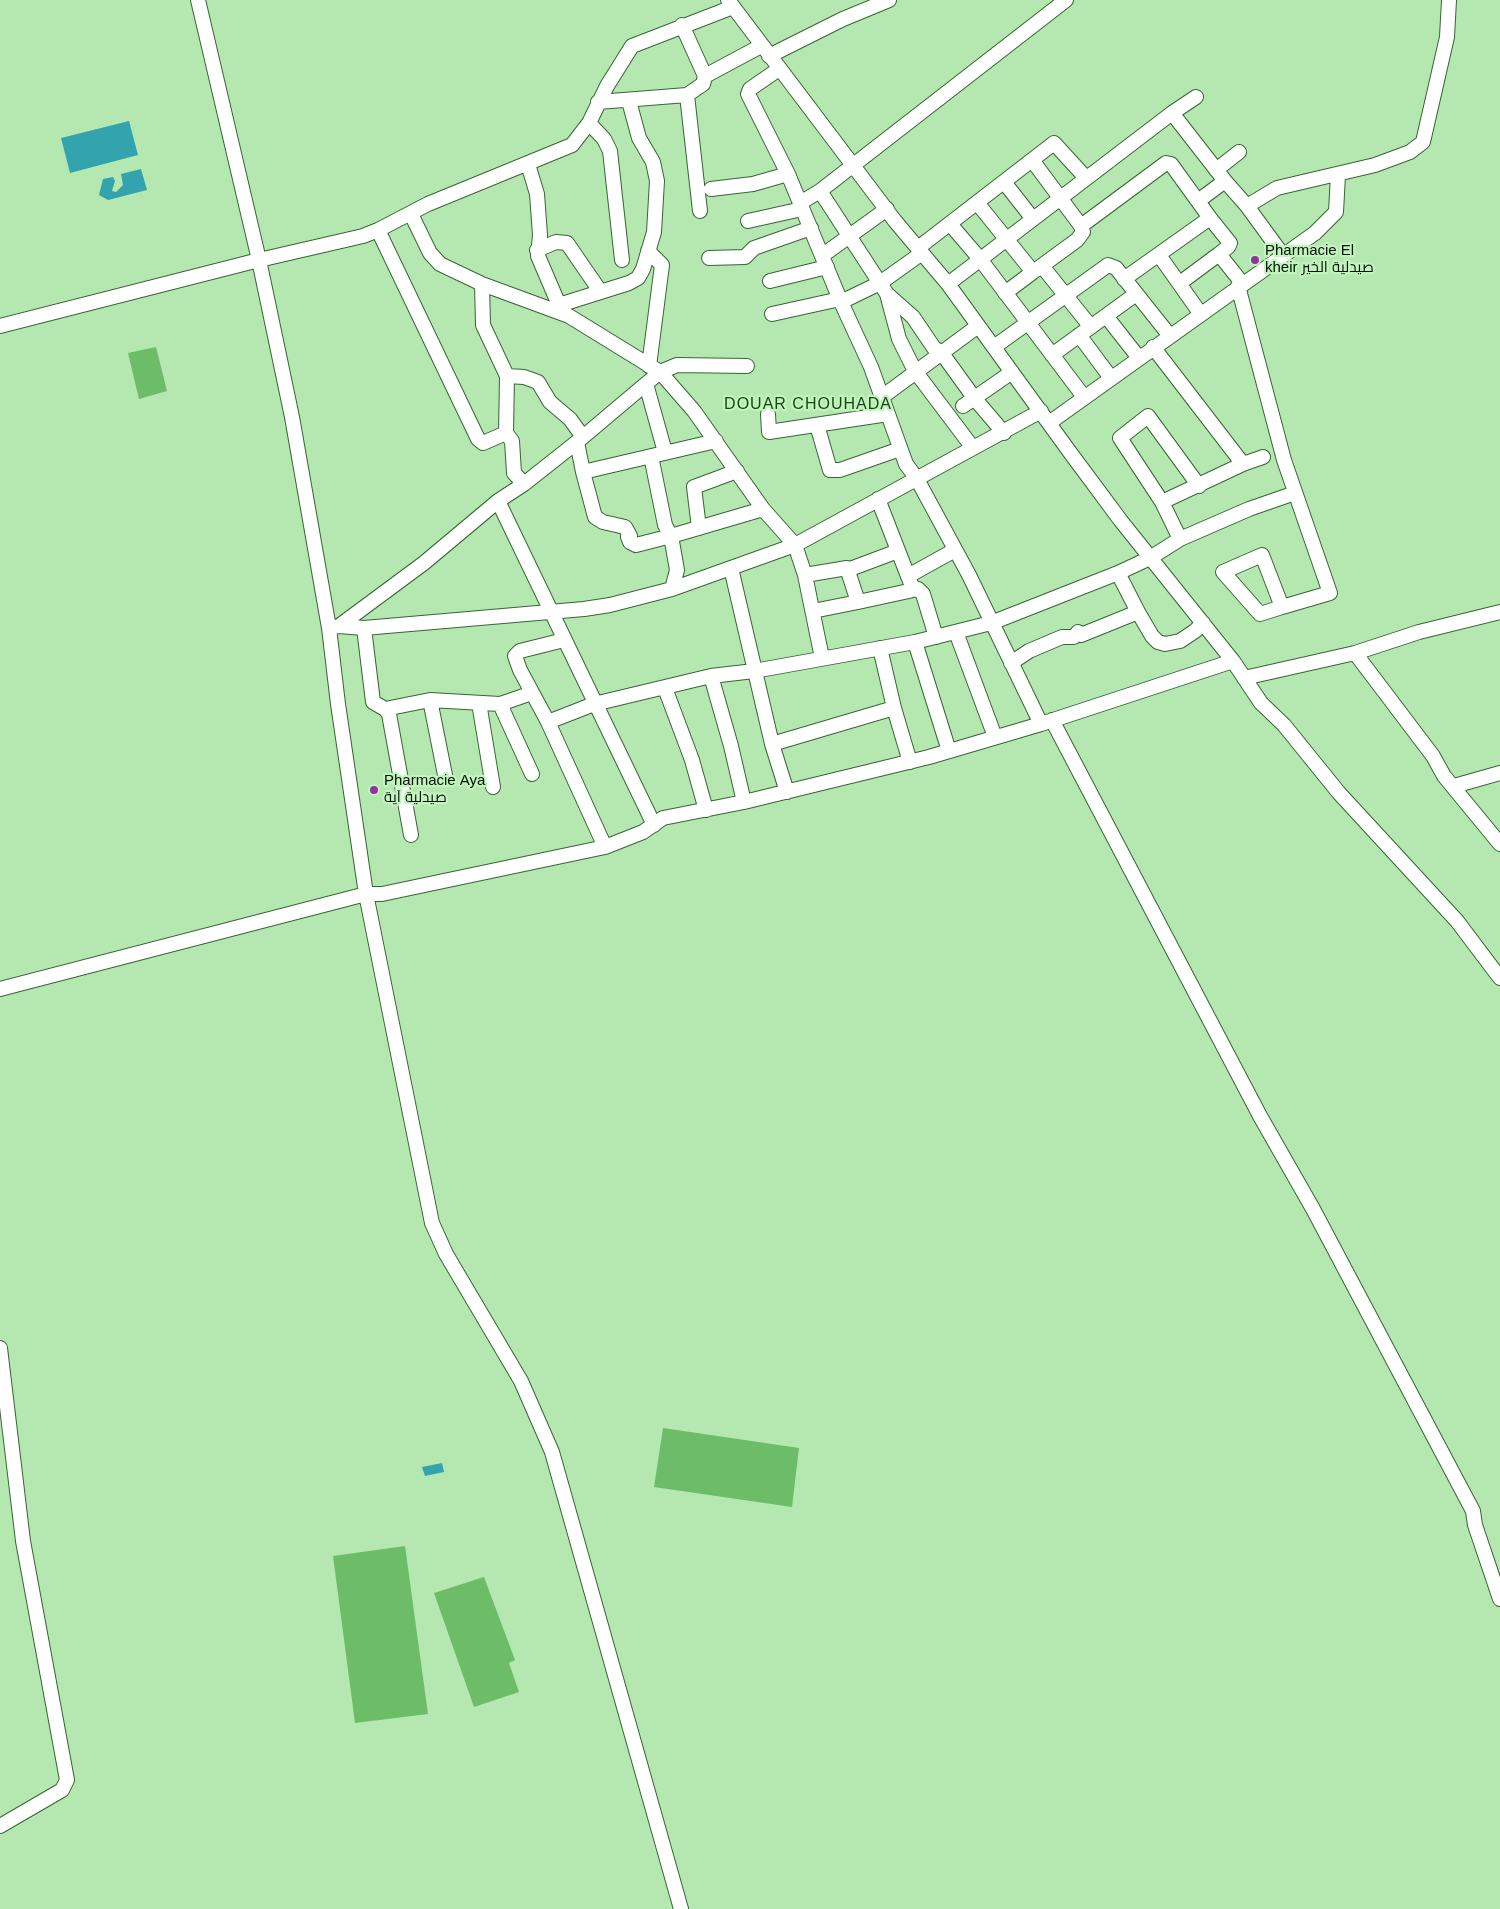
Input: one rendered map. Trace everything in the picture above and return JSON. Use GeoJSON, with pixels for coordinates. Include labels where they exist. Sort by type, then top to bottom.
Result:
{"type":"FeatureCollection","features":[{"type":"Feature","properties":{"kind":"street"},"geometry":{"type":"LineString","coordinates":[[198,0],[259,260],[334,627],[338,704],[366,894],[432,1224],[446,1254],[521,1380],[552,1452],[681,1909]]}},
{"type":"Feature","properties":{"kind":"street"},"geometry":{"type":"LineString","coordinates":[[704,76],[889,0]]}},
{"type":"Feature","properties":{"kind":"street"},"geometry":{"type":"LineString","coordinates":[[748,222],[801,206],[1066,0]]}},
{"type":"Feature","properties":{"kind":"street"},"geometry":{"type":"LineString","coordinates":[[1247,206],[1276,188],[1375,165],[1410,152],[1423,142],[1445,46],[1449,0]]}},
{"type":"Feature","properties":{"kind":"street"},"geometry":{"type":"LineString","coordinates":[[0,326],[259,260],[363,236],[439,199],[572,145],[589,122],[598,102],[632,46],[730,3],[887,209],[948,284],[1150,558],[1233,661],[1261,703],[1284,725],[1339,793],[1468,934],[1500,978]]}},
{"type":"Feature","properties":{"kind":"street"},"geometry":{"type":"LineString","coordinates":[[598,102],[687,95],[703,84],[704,76],[682,25]]}},
{"type":"Feature","properties":{"kind":"street"},"geometry":{"type":"LineString","coordinates":[[779,69],[750,88],[748,94],[788,174],[882,397],[906,464],[917,479],[955,550],[1011,662],[1047,722],[1260,1116],[1313,1210],[1473,1511],[1475,1524],[1500,1600]]}},
{"type":"Feature","properties":{"kind":"street"},"geometry":{"type":"LineString","coordinates":[[687,95],[700,211]]}},
{"type":"Feature","properties":{"kind":"street"},"geometry":{"type":"LineString","coordinates":[[948,284],[1172,113],[1196,97]]}},
{"type":"Feature","properties":{"kind":"street"},"geometry":{"type":"LineString","coordinates":[[560,304],[638,278],[643,269],[654,232],[657,181],[653,162],[640,138],[629,101]]}},
{"type":"Feature","properties":{"kind":"street"},"geometry":{"type":"LineString","coordinates":[[1172,113],[1216,170],[1247,206],[1282,254]]}},
{"type":"Feature","properties":{"kind":"street"},"geometry":{"type":"LineString","coordinates":[[589,122],[604,139],[610,151],[622,260]]}},
{"type":"Feature","properties":{"kind":"street"},"geometry":{"type":"LineString","coordinates":[[772,314],[840,301],[883,288],[920,250],[950,224],[1054,143],[1086,178]]}},
{"type":"Feature","properties":{"kind":"street"},"geometry":{"type":"LineString","coordinates":[[1216,170],[1239,152]]}},
{"type":"Feature","properties":{"kind":"street"},"geometry":{"type":"LineString","coordinates":[[1005,293],[1077,240],[1082,234],[1081,226],[1032,160]]}},
{"type":"Feature","properties":{"kind":"street"},"geometry":{"type":"LineString","coordinates":[[1081,226],[1164,163],[1171,164],[1230,243],[1228,247],[1180,283]]}},
{"type":"Feature","properties":{"kind":"street"},"geometry":{"type":"LineString","coordinates":[[528,164],[537,194],[540,236],[537,250],[560,304],[569,316]]}},
{"type":"Feature","properties":{"kind":"street"},"geometry":{"type":"LineString","coordinates":[[712,189],[753,184],[788,174]]}},
{"type":"Feature","properties":{"kind":"street"},"geometry":{"type":"LineString","coordinates":[[334,627],[364,628],[596,608],[672,589],[795,545],[1004,432],[1045,417],[1084,397],[1315,232],[1336,212],[1338,175]]}},
{"type":"Feature","properties":{"kind":"street"},"geometry":{"type":"LineString","coordinates":[[1198,201],[1225,181]]}},
{"type":"Feature","properties":{"kind":"street"},"geometry":{"type":"LineString","coordinates":[[1004,182],[1033,219]]}},
{"type":"Feature","properties":{"kind":"street"},"geometry":{"type":"LineString","coordinates":[[820,190],[883,288],[913,317],[937,350],[969,402],[1004,432]]}},
{"type":"Feature","properties":{"kind":"street"},"geometry":{"type":"LineString","coordinates":[[978,204],[1007,239],[1065,295],[1091,327]]}},
{"type":"Feature","properties":{"kind":"street"},"geometry":{"type":"LineString","coordinates":[[770,281],[825,261],[850,237],[887,209]]}},
{"type":"Feature","properties":{"kind":"street"},"geometry":{"type":"LineString","coordinates":[[411,214],[435,259],[448,268],[482,284],[569,316],[654,369],[694,411],[763,508],[795,545],[805,575],[822,658]]}},
{"type":"Feature","properties":{"kind":"street"},"geometry":{"type":"LineString","coordinates":[[1124,279],[1210,218]]}},
{"type":"Feature","properties":{"kind":"street"},"geometry":{"type":"LineString","coordinates":[[950,224],[980,259],[1084,397]]}},
{"type":"Feature","properties":{"kind":"street"},"geometry":{"type":"LineString","coordinates":[[709,258],[745,257],[754,248],[811,228]]}},
{"type":"Feature","properties":{"kind":"street"},"geometry":{"type":"LineString","coordinates":[[378,230],[478,439],[483,443],[506,433]]}},
{"type":"Feature","properties":{"kind":"street"},"geometry":{"type":"LineString","coordinates":[[537,250],[556,242],[567,243],[600,291]]}},
{"type":"Feature","properties":{"kind":"street"},"geometry":{"type":"LineString","coordinates":[[334,627],[424,563],[498,501],[524,484],[646,384],[654,369],[662,265],[648,251]]}},
{"type":"Feature","properties":{"kind":"street"},"geometry":{"type":"LineString","coordinates":[[1219,254],[1240,285],[1295,493],[1330,592],[1260,614],[1223,572],[1262,555],[1282,607]]}},
{"type":"Feature","properties":{"kind":"street"},"geometry":{"type":"LineString","coordinates":[[1159,255],[1200,313]]}},
{"type":"Feature","properties":{"kind":"street"},"geometry":{"type":"LineString","coordinates":[[994,347],[1108,265],[1116,268],[1170,336]]}},
{"type":"Feature","properties":{"kind":"street"},"geometry":{"type":"LineString","coordinates":[[482,284],[483,325],[507,376],[506,433],[512,441],[514,473],[524,484]]}},
{"type":"Feature","properties":{"kind":"street"},"geometry":{"type":"LineString","coordinates":[[883,288],[899,339],[915,371],[973,448]]}},
{"type":"Feature","properties":{"kind":"street"},"geometry":{"type":"LineString","coordinates":[[1052,355],[1136,294]]}},
{"type":"Feature","properties":{"kind":"street"},"geometry":{"type":"LineString","coordinates":[[1106,316],[1139,358]]}},
{"type":"Feature","properties":{"kind":"street"},"geometry":{"type":"LineString","coordinates":[[882,397],[915,371],[937,350],[975,323]]}},
{"type":"Feature","properties":{"kind":"street"},"geometry":{"type":"LineString","coordinates":[[1079,336],[1111,378]]}},
{"type":"Feature","properties":{"kind":"street"},"geometry":{"type":"LineString","coordinates":[[1153,347],[1243,464]]}},
{"type":"Feature","properties":{"kind":"street"},"geometry":{"type":"LineString","coordinates":[[654,369],[677,366],[747,366]]}},
{"type":"Feature","properties":{"kind":"street"},"geometry":{"type":"LineString","coordinates":[[969,402],[1012,372]]}},
{"type":"Feature","properties":{"kind":"street"},"geometry":{"type":"LineString","coordinates":[[507,376],[524,376],[538,382],[550,402],[570,419],[580,439],[583,472],[594,513],[598,520],[625,527],[630,536],[628,537],[630,542],[636,545],[763,508]]}},
{"type":"Feature","properties":{"kind":"street"},"geometry":{"type":"LineString","coordinates":[[646,384],[665,452]]}},
{"type":"Feature","properties":{"kind":"street"},"geometry":{"type":"LineString","coordinates":[[768,414],[769,432],[888,414]]}},
{"type":"Feature","properties":{"kind":"street"},"geometry":{"type":"LineString","coordinates":[[1180,539],[1162,502],[1120,438],[1148,416],[1198,486]]}},
{"type":"Feature","properties":{"kind":"street"},"geometry":{"type":"LineString","coordinates":[[817,425],[830,470],[840,470],[900,449]]}},
{"type":"Feature","properties":{"kind":"street"},"geometry":{"type":"LineString","coordinates":[[583,472],[716,441]]}},
{"type":"Feature","properties":{"kind":"street"},"geometry":{"type":"LineString","coordinates":[[651,456],[665,525],[671,536],[677,570],[672,589]]}},
{"type":"Feature","properties":{"kind":"street"},"geometry":{"type":"LineString","coordinates":[[1162,502],[1243,464],[1263,457]]}},
{"type":"Feature","properties":{"kind":"street"},"geometry":{"type":"LineString","coordinates":[[699,528],[694,487],[737,471]]}},
{"type":"Feature","properties":{"kind":"street"},"geometry":{"type":"LineString","coordinates":[[548,722],[594,704],[710,676],[754,671],[915,642],[991,624],[1118,573],[1150,558],[1180,539],[1249,509],[1295,493]]}},
{"type":"Feature","properties":{"kind":"street"},"geometry":{"type":"LineString","coordinates":[[878,499],[910,582],[923,594],[936,637]]}},
{"type":"Feature","properties":{"kind":"street"},"geometry":{"type":"LineString","coordinates":[[498,501],[594,704],[654,825]]}},
{"type":"Feature","properties":{"kind":"street"},"geometry":{"type":"LineString","coordinates":[[813,611],[858,602],[910,582],[955,550]]}},
{"type":"Feature","properties":{"kind":"street"},"geometry":{"type":"LineString","coordinates":[[805,575],[845,568],[850,569],[898,551]]}},
{"type":"Feature","properties":{"kind":"street"},"geometry":{"type":"LineString","coordinates":[[731,568],[772,744],[787,792]]}},
{"type":"Feature","properties":{"kind":"street"},"geometry":{"type":"LineString","coordinates":[[850,569],[858,602]]}},
{"type":"Feature","properties":{"kind":"street"},"geometry":{"type":"LineString","coordinates":[[1118,573],[1138,612],[1152,636],[1158,642],[1165,644],[1180,641],[1203,623]]}},
{"type":"Feature","properties":{"kind":"street"},"geometry":{"type":"LineString","coordinates":[[1011,662],[1029,651],[1062,638],[1074,636],[1078,632],[1081,635],[1138,612]]}},
{"type":"Feature","properties":{"kind":"street"},"geometry":{"type":"LineString","coordinates":[[1244,678],[1355,653],[1419,632],[1500,612]]}},
{"type":"Feature","properties":{"kind":"street"},"geometry":{"type":"LineString","coordinates":[[364,628],[373,702],[385,708],[390,714],[412,834]]}},
{"type":"Feature","properties":{"kind":"street"},"geometry":{"type":"LineString","coordinates":[[956,632],[995,737]]}},
{"type":"Feature","properties":{"kind":"street"},"geometry":{"type":"LineString","coordinates":[[564,640],[516,654],[515,658],[548,722],[605,847]]}},
{"type":"Feature","properties":{"kind":"street"},"geometry":{"type":"LineString","coordinates":[[915,642],[949,751]]}},
{"type":"Feature","properties":{"kind":"street"},"geometry":{"type":"LineString","coordinates":[[880,648],[894,708],[910,762]]}},
{"type":"Feature","properties":{"kind":"street"},"geometry":{"type":"LineString","coordinates":[[1355,653],[1454,786],[1500,844]]}},
{"type":"Feature","properties":{"kind":"street"},"geometry":{"type":"LineString","coordinates":[[0,989],[366,894],[382,894],[605,847],[644,832],[663,818],[744,802],[910,762],[1047,722],[1233,661]]}},
{"type":"Feature","properties":{"kind":"street"},"geometry":{"type":"LineString","coordinates":[[710,676],[731,746],[744,802]]}},
{"type":"Feature","properties":{"kind":"street"},"geometry":{"type":"LineString","coordinates":[[665,688],[692,760],[706,810]]}},
{"type":"Feature","properties":{"kind":"street"},"geometry":{"type":"LineString","coordinates":[[385,708],[430,700],[500,704],[532,693]]}},
{"type":"Feature","properties":{"kind":"street"},"geometry":{"type":"LineString","coordinates":[[430,700],[445,775]]}},
{"type":"Feature","properties":{"kind":"street"},"geometry":{"type":"LineString","coordinates":[[478,703],[493,787]]}},
{"type":"Feature","properties":{"kind":"street"},"geometry":{"type":"LineString","coordinates":[[500,704],[532,774]]}},
{"type":"Feature","properties":{"kind":"street"},"geometry":{"type":"LineString","coordinates":[[772,744],[894,708]]}},
{"type":"Feature","properties":{"kind":"street"},"geometry":{"type":"LineString","coordinates":[[1454,786],[1500,773]]}},
{"type":"Feature","properties":{"kind":"street"},"geometry":{"type":"LineString","coordinates":[[0,1348],[23,1541],[67,1780],[62,1790],[0,1826]]}},
{"type":"Feature","properties":{"kind":"green space"},"geometry":{"type":"Polygon","coordinates":[[[156,347],[167,391],[139,399],[128,353],[156,347]]]}},
{"type":"Feature","properties":{"kind":"green space"},"geometry":{"type":"Polygon","coordinates":[[[663,1428],[799,1448],[792,1507],[654,1487],[663,1428]]]}},
{"type":"Feature","properties":{"kind":"green space"},"geometry":{"type":"Polygon","coordinates":[[[405,1546],[428,1714],[355,1723],[333,1556],[405,1546]]]}},
{"type":"Feature","properties":{"kind":"green space"},"geometry":{"type":"Polygon","coordinates":[[[484,1577],[515,1660],[509,1663],[519,1692],[474,1707],[434,1593],[484,1577]]]}},
{"type":"Feature","properties":{"kind":"water"},"geometry":{"type":"Polygon","coordinates":[[[129,121],[138,155],[70,173],[61,138],[129,121]]]}},
{"type":"Feature","properties":{"kind":"water"},"geometry":{"type":"Polygon","coordinates":[[[141,169],[147,190],[108,200],[99,195],[103,179],[113,177],[115,181],[112,191],[116,192],[123,185],[121,174],[141,169]]]}},
{"type":"Feature","properties":{"kind":"water"},"geometry":{"type":"Polygon","coordinates":[[[442,1463],[444,1472],[425,1476],[422,1467],[442,1463]]]}},
{"type":"Feature","properties":{"kind":"place","name":"Pharmacie El kheir صيدلية الخير"},"geometry":{"type":"Point","coordinates":[1255,260]}},
{"type":"Feature","properties":{"kind":"place","name":"Pharmacie Aya صيدلية اَية"},"geometry":{"type":"Point","coordinates":[374,790]}},
{"type":"Feature","properties":{"kind":"district","name":"DOUAR CHOUHADA"},"geometry":{"type":"Point","coordinates":[808,405]}}]}
